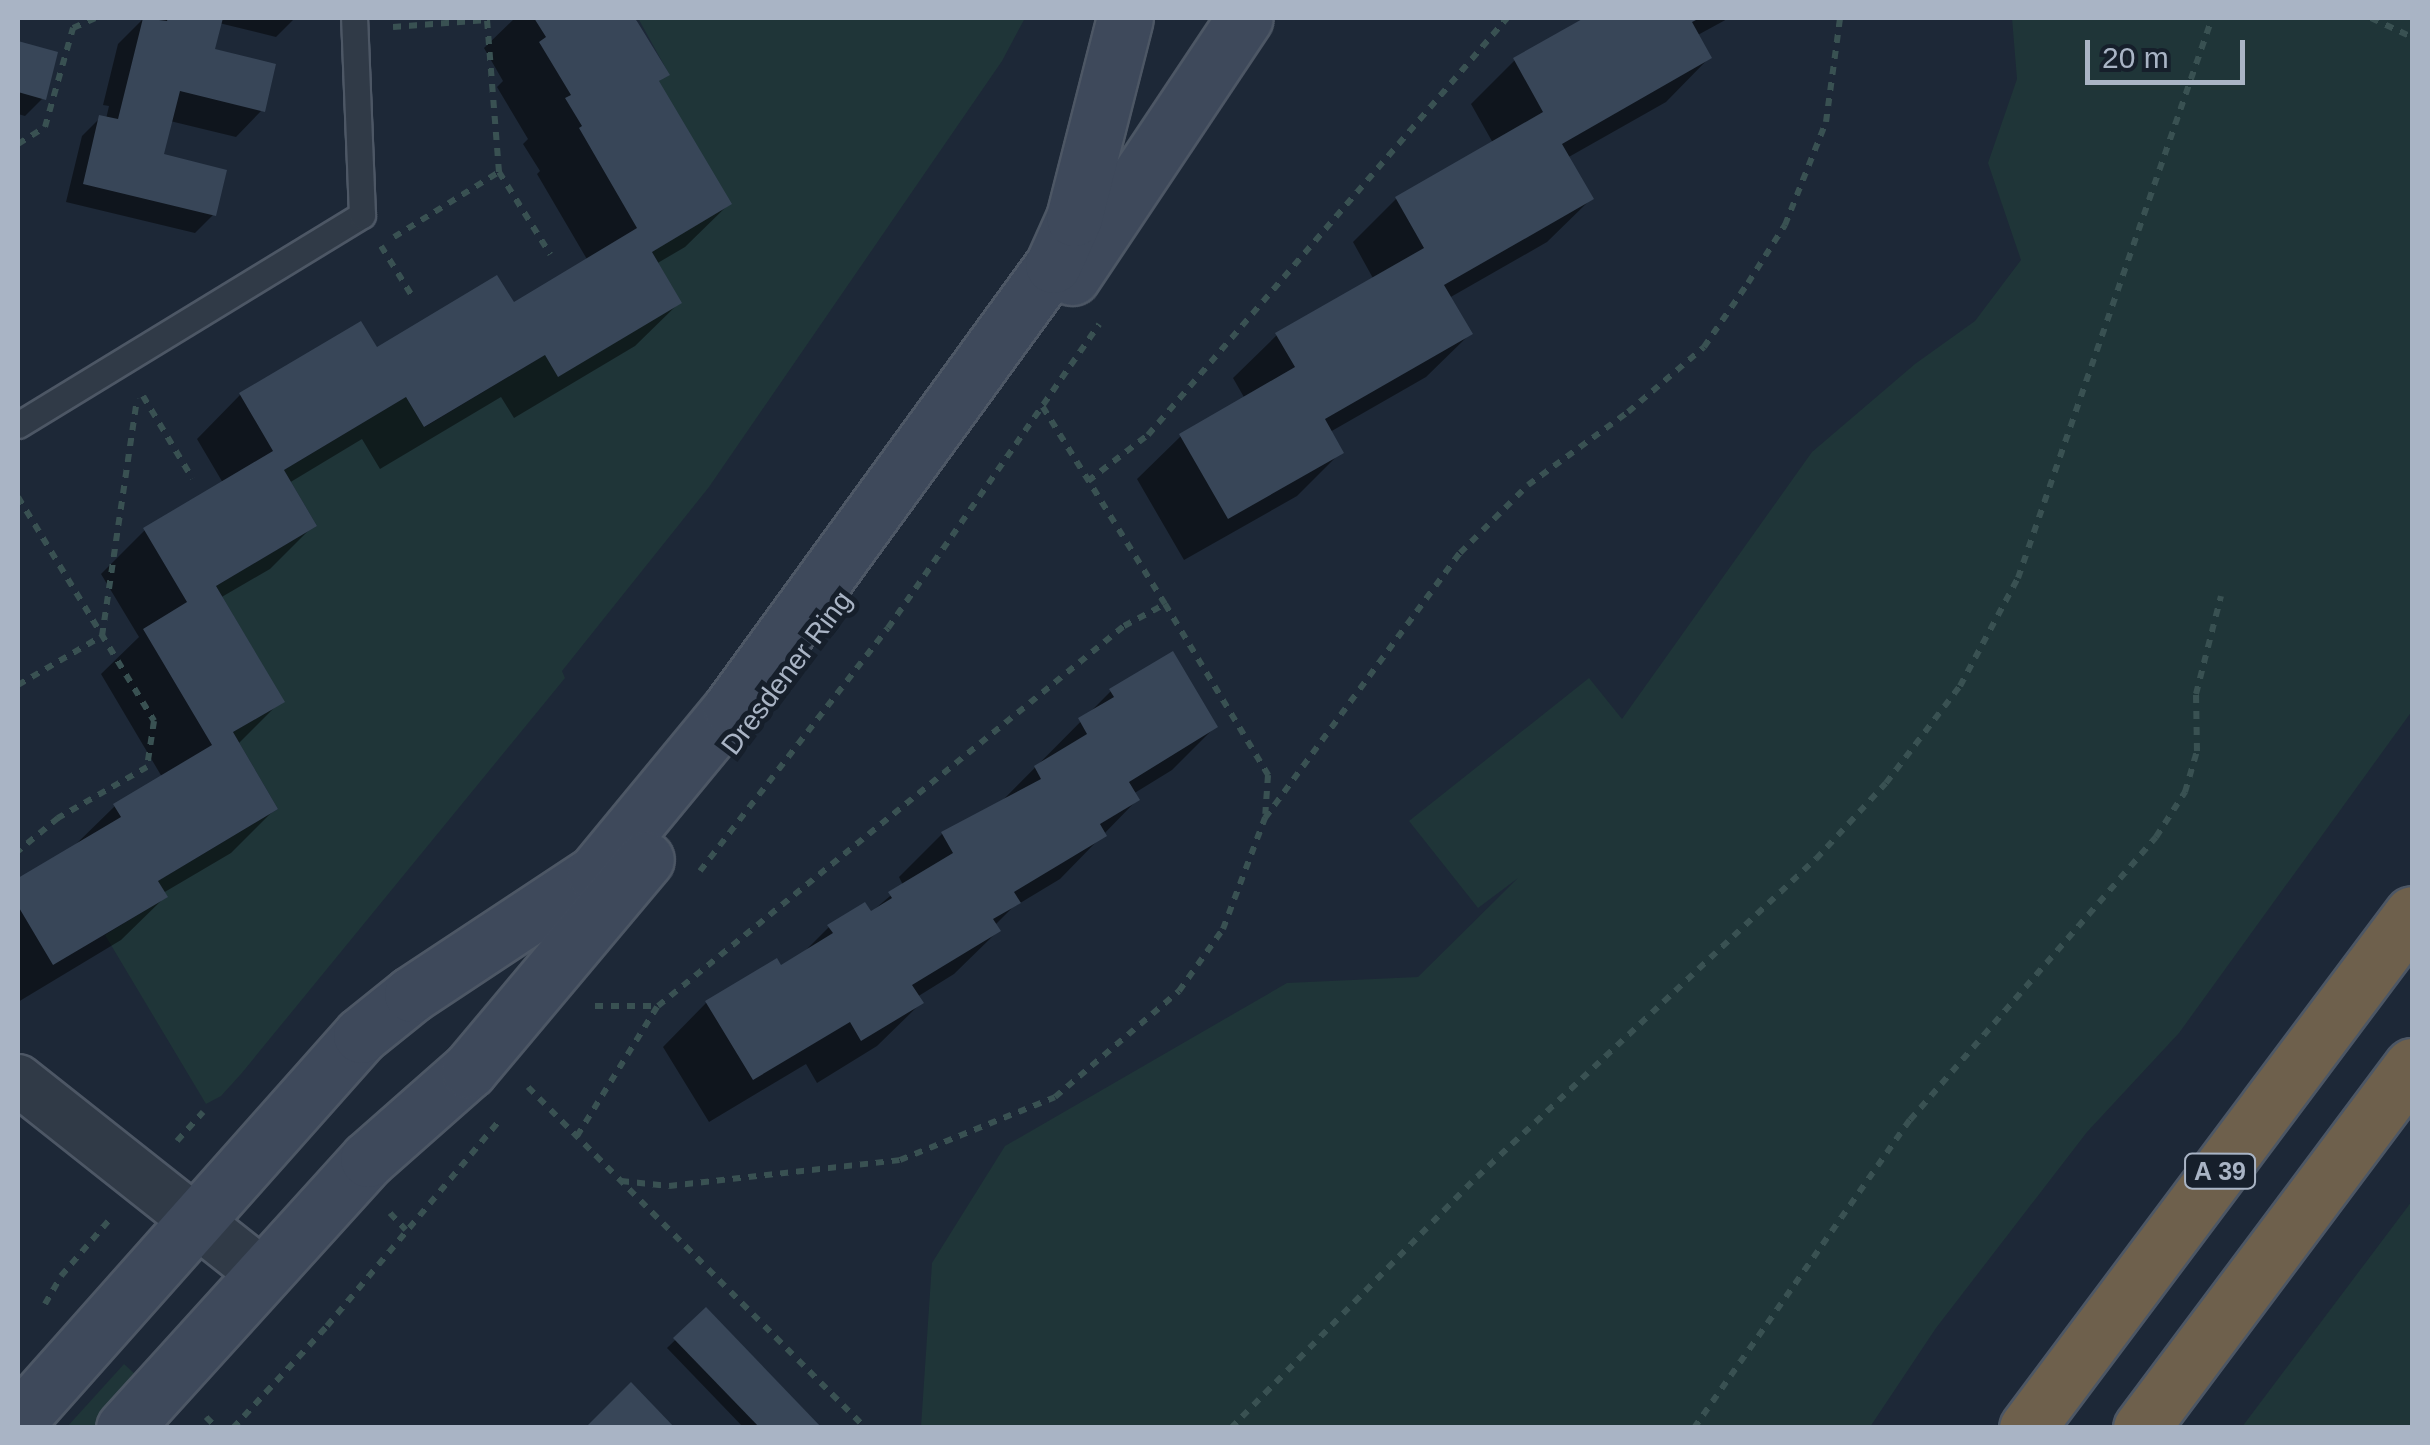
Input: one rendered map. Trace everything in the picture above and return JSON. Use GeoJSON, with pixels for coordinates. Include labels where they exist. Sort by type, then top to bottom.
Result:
{"type":"FeatureCollection","features":[{"type":"Feature","properties":{"kind":"highway","name":"A 39"},"geometry":{"type":"LineString","coordinates":[[2027,1428],[2412,914]]}},
{"type":"Feature","properties":{"kind":"highway"},"geometry":{"type":"LineString","coordinates":[[2140,1428],[2412,1066]]}},
{"type":"Feature","properties":{"kind":"street","name":"Dresdener Ring"},"geometry":{"type":"LineString","coordinates":[[18,1420],[362,1035],[412,994],[595,873],[731,708],[1053,264],[1079,202],[1126,18]]}},
{"type":"Feature","properties":{"kind":"street","name":"Dresdener Ring"},"geometry":{"type":"LineString","coordinates":[[124,1428],[368,1159],[468,1070],[641,866],[949,452],[1170,133],[1244,18]]}},
{"type":"Feature","properties":{"kind":"street"},"geometry":{"type":"LineString","coordinates":[[18,1080],[262,1274]]}},
{"type":"Feature","properties":{"kind":"lane"},"geometry":{"type":"LineString","coordinates":[[18,425],[362,215],[354,24]]}},
{"type":"Feature","properties":{"kind":"path"},"geometry":{"type":"LineString","coordinates":[[18,144],[45,127],[73,28],[95,18]]}},
{"type":"Feature","properties":{"kind":"path"},"geometry":{"type":"LineString","coordinates":[[1088,481],[1148,435],[1507,18]]}},
{"type":"Feature","properties":{"kind":"path"},"geometry":{"type":"LineString","coordinates":[[1264,818],[1460,553],[1528,484],[1628,412],[1704,347],[1785,225],[1826,122],[1840,18]]}},
{"type":"Feature","properties":{"kind":"path"},"geometry":{"type":"LineString","coordinates":[[1231,1428],[1477,1176],[1816,859],[1886,783],[1960,686],[2018,578],[2212,18]]}},
{"type":"Feature","properties":{"kind":"path"},"geometry":{"type":"LineString","coordinates":[[2371,18],[2412,37]]}},
{"type":"Feature","properties":{"kind":"path"},"geometry":{"type":"LineString","coordinates":[[354,24],[487,19],[500,172],[550,254]]}},
{"type":"Feature","properties":{"kind":"path"},"geometry":{"type":"LineString","coordinates":[[365,255],[500,172]]}},
{"type":"Feature","properties":{"kind":"path"},"geometry":{"type":"LineString","coordinates":[[362,215],[414,299]]}},
{"type":"Feature","properties":{"kind":"path"},"geometry":{"type":"LineString","coordinates":[[696,877],[888,628],[1103,318]]}},
{"type":"Feature","properties":{"kind":"path"},"geometry":{"type":"LineString","coordinates":[[102,636],[139,389],[192,478]]}},
{"type":"Feature","properties":{"kind":"path"},"geometry":{"type":"LineString","coordinates":[[621,1181],[669,1186],[900,1160],[1055,1097],[1179,991],[1223,929],[1264,818],[1268,775],[1042,406]]}},
{"type":"Feature","properties":{"kind":"path"},"geometry":{"type":"LineString","coordinates":[[18,497],[154,721],[147,767],[58,818],[18,850]]}},
{"type":"Feature","properties":{"kind":"path"},"geometry":{"type":"LineString","coordinates":[[1694,1428],[1910,1120],[2156,837],[2185,792],[2197,751],[2196,694],[2220,596]]}},
{"type":"Feature","properties":{"kind":"path"},"geometry":{"type":"LineString","coordinates":[[577,1137],[658,1006],[1124,626],[1165,604]]}},
{"type":"Feature","properties":{"kind":"path"},"geometry":{"type":"LineString","coordinates":[[18,684],[102,636]]}},
{"type":"Feature","properties":{"kind":"path"},"geometry":{"type":"LineString","coordinates":[[582,1021],[605,992]]}},
{"type":"Feature","properties":{"kind":"path"},"geometry":{"type":"LineString","coordinates":[[594,1006],[658,1006]]}},
{"type":"Feature","properties":{"kind":"path"},"geometry":{"type":"LineString","coordinates":[[515,1102],[538,1076]]}},
{"type":"Feature","properties":{"kind":"path"},"geometry":{"type":"LineString","coordinates":[[528,1087],[865,1428]]}},
{"type":"Feature","properties":{"kind":"path"},"geometry":{"type":"LineString","coordinates":[[41,1311],[61,1276],[203,1112]]}},
{"type":"Feature","properties":{"kind":"path"},"geometry":{"type":"LineString","coordinates":[[234,1428],[326,1326],[503,1116]]}},
{"type":"Feature","properties":{"kind":"green space"},"geometry":{"type":"Polygon","coordinates":[[[638,18],[1025,18],[1002,61],[709,487],[562,671],[565,678],[241,1074],[221,1096],[206,1104],[105,935],[167,897],[158,881],[278,809],[233,732],[284,702],[216,586],[317,526],[284,470],[406,397],[425,427],[545,355],[681,303],[652,252],[659,81],[669,74],[638,18]]]}},
{"type":"Feature","properties":{"kind":"green space"},"geometry":{"type":"Polygon","coordinates":[[[2012,18],[2412,18],[2412,711],[2179,1033],[2087,1132],[1936,1328],[1870,1427],[921,1427],[932,1263],[1005,1146],[1287,983],[1418,977],[1518,878],[1478,908],[1409,821],[1589,678],[1622,719],[1812,452],[1915,364],[1975,321],[2021,260],[1988,163],[2017,79],[2012,18]]]}},
{"type":"Feature","properties":{"kind":"green space"},"geometry":{"type":"Polygon","coordinates":[[[2412,1201],[2412,1427],[2242,1427],[2412,1201]]]}},
{"type":"Feature","properties":{"kind":"green space"},"geometry":{"type":"Polygon","coordinates":[[[124,1364],[147,1385],[109,1427],[66,1428],[124,1364]]]}},
{"type":"Feature","properties":{"kind":"building"},"geometry":{"type":"Polygon","coordinates":[[[143,18],[223,18],[215,49],[276,64],[265,112],[180,91],[164,154],[227,170],[216,216],[83,184],[99,115],[118,119],[143,18]]]}},
{"type":"Feature","properties":{"kind":"building"},"geometry":{"type":"Polygon","coordinates":[[[534,18],[635,18],[670,75],[659,81],[732,204],[652,252],[682,303],[558,377],[545,355],[424,427],[406,397],[284,470],[317,526],[216,586],[285,702],[233,732],[278,809],[158,881],[168,897],[53,965],[18,906],[18,878],[121,817],[113,804],[212,745],[143,629],[187,602],[143,528],[273,451],[239,393],[361,321],[377,347],[497,275],[514,302],[637,228],[579,128],[582,126],[565,98],[571,95],[539,42],[546,37],[534,18]]]}},
{"type":"Feature","properties":{"kind":"building"},"geometry":{"type":"Polygon","coordinates":[[[1584,18],[1700,18],[1692,22],[1712,58],[1562,144],[1594,199],[1444,285],[1473,334],[1325,419],[1344,453],[1228,519],[1179,434],[1295,367],[1275,333],[1424,248],[1395,197],[1543,112],[1513,58],[1584,18]]]}},
{"type":"Feature","properties":{"kind":"building"},"geometry":{"type":"Polygon","coordinates":[[[18,41],[58,52],[46,100],[18,92],[18,41]]]}},
{"type":"Feature","properties":{"kind":"building"},"geometry":{"type":"Polygon","coordinates":[[[1173,651],[1218,727],[1129,782],[1140,800],[1100,824],[1107,836],[1014,892],[1021,903],[993,919],[1001,931],[912,985],[924,1003],[861,1041],[850,1022],[753,1080],[705,1001],[777,958],[781,965],[833,933],[827,925],[865,902],[871,911],[892,898],[888,892],[953,853],[941,832],[1041,779],[1034,766],[1087,734],[1078,718],[1114,697],[1109,689],[1173,651]]]}},
{"type":"Feature","properties":{"kind":"building"},"geometry":{"type":"Polygon","coordinates":[[[706,1307],[822,1428],[760,1428],[673,1338],[706,1307]]]}},
{"type":"Feature","properties":{"kind":"building"},"geometry":{"type":"Polygon","coordinates":[[[631,1382],[675,1428],[585,1428],[631,1382]]]}}]}
